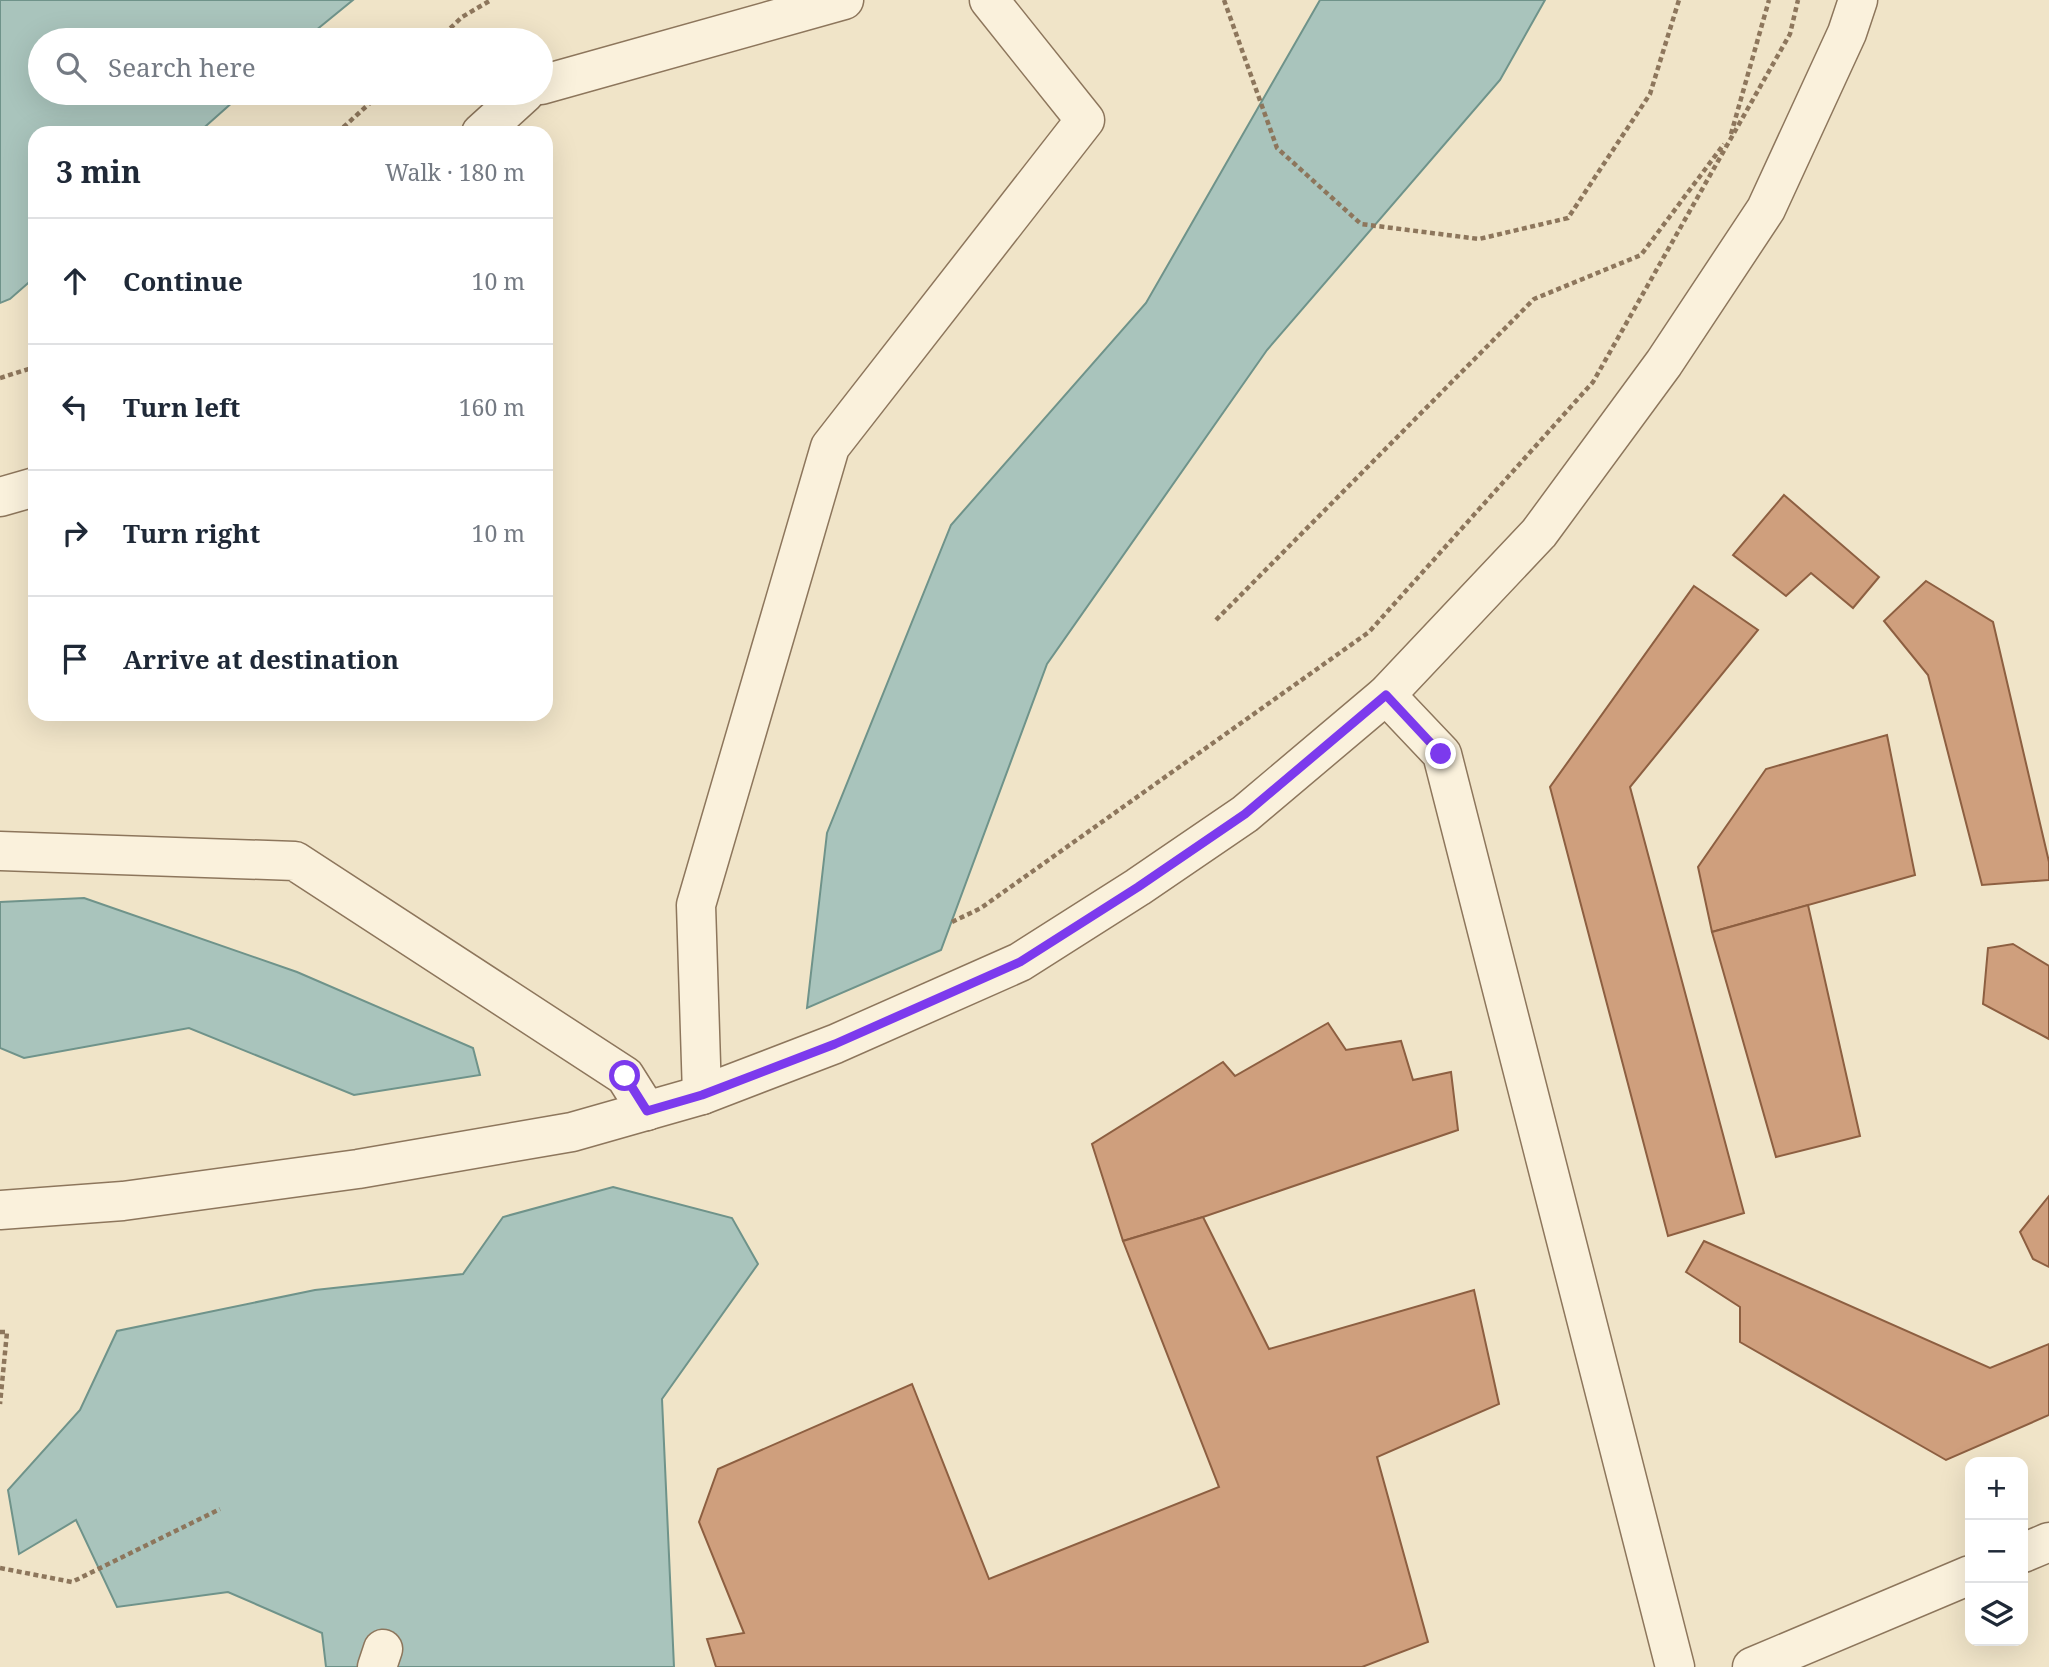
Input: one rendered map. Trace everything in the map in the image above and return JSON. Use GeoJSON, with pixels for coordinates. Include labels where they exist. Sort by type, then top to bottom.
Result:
{"type":"FeatureCollection","features":[{"type":"Feature","properties":{"kind":"street"},"geometry":{"type":"LineString","coordinates":[[553,82],[844,0]]}},
{"type":"Feature","properties":{"kind":"street"},"geometry":{"type":"LineString","coordinates":[[702,1095],[696,905],[830,447],[1085,120],[989,0]]}},
{"type":"Feature","properties":{"kind":"street"},"geometry":{"type":"LineString","coordinates":[[0,1210],[123,1201],[358,1169],[572,1132],[647,1111],[702,1095],[835,1044],[1020,962],[1138,887],[1245,814],[1386,695],[1539,533],[1664,363],[1766,209],[1847,33],[1858,0]]}},
{"type":"Feature","properties":{"kind":"street"},"geometry":{"type":"LineString","coordinates":[[489,126],[512,105]]}},
{"type":"Feature","properties":{"kind":"street"},"geometry":{"type":"LineString","coordinates":[[0,497],[28,489]]}},
{"type":"Feature","properties":{"kind":"street"},"geometry":{"type":"LineString","coordinates":[[1386,695],[1441,754],[1675,1667]]}},
{"type":"Feature","properties":{"kind":"street"},"geometry":{"type":"LineString","coordinates":[[0,851],[295,861],[625,1076],[647,1111]]}},
{"type":"Feature","properties":{"kind":"street"},"geometry":{"type":"LineString","coordinates":[[2028,1551],[2049,1542]]}},
{"type":"Feature","properties":{"kind":"street"},"geometry":{"type":"LineString","coordinates":[[1752,1667],[1965,1577]]}},
{"type":"Feature","properties":{"kind":"path"},"geometry":{"type":"LineString","coordinates":[[451,28],[462,17],[491,0]]}},
{"type":"Feature","properties":{"kind":"path"},"geometry":{"type":"LineString","coordinates":[[1224,0],[1278,148],[1361,224],[1479,239],[1568,218],[1650,93],[1679,0]]}},
{"type":"Feature","properties":{"kind":"path"},"geometry":{"type":"LineString","coordinates":[[1216,620],[1534,299],[1641,255],[1730,136],[1769,0]]}},
{"type":"Feature","properties":{"kind":"path"},"geometry":{"type":"LineString","coordinates":[[952,922],[981,908],[1369,632],[1593,382],[1790,34],[1798,0]]}},
{"type":"Feature","properties":{"kind":"path"},"geometry":{"type":"LineString","coordinates":[[345,126],[367,105]]}},
{"type":"Feature","properties":{"kind":"path"},"geometry":{"type":"LineString","coordinates":[[0,378],[28,369]]}},
{"type":"Feature","properties":{"kind":"path"},"geometry":{"type":"LineString","coordinates":[[0,1332],[7,1332],[0,1404]]}},
{"type":"Feature","properties":{"kind":"path"},"geometry":{"type":"LineString","coordinates":[[0,1568],[72,1582],[220,1509]]}},
{"type":"Feature","properties":{"kind":"water"},"geometry":{"type":"Polygon","coordinates":[[[0,0],[353,0],[319,28],[28,28],[28,105],[230,105],[206,126],[28,126],[28,283],[10,299],[0,303],[0,0]]]}},
{"type":"Feature","properties":{"kind":"water"},"geometry":{"type":"Polygon","coordinates":[[[1320,0],[1545,0],[1500,80],[1267,350],[1047,664],[941,950],[807,1008],[827,833],[951,525],[1146,303],[1320,0]]]}},
{"type":"Feature","properties":{"kind":"water"},"geometry":{"type":"Polygon","coordinates":[[[84,898],[297,972],[473,1048],[480,1075],[354,1095],[189,1028],[24,1058],[0,1048],[0,902],[84,898]]]}},
{"type":"Feature","properties":{"kind":"water"},"geometry":{"type":"Polygon","coordinates":[[[613,1187],[732,1218],[758,1264],[662,1399],[674,1667],[326,1667],[322,1633],[228,1592],[117,1607],[76,1520],[19,1554],[8,1490],[80,1410],[117,1331],[315,1290],[463,1274],[503,1217],[613,1187]]]}},
{"type":"Feature","properties":{"kind":"building"},"geometry":{"type":"Polygon","coordinates":[[[1784,495],[1879,577],[1853,608],[1811,573],[1786,596],[1733,555],[1784,495]]]}},
{"type":"Feature","properties":{"kind":"building"},"geometry":{"type":"Polygon","coordinates":[[[1926,581],[1993,622],[2049,862],[2049,880],[1982,885],[1928,675],[1884,621],[1926,581]]]}},
{"type":"Feature","properties":{"kind":"building"},"geometry":{"type":"Polygon","coordinates":[[[1694,586],[1758,630],[1630,787],[1744,1213],[1668,1236],[1550,787],[1694,586]]]}},
{"type":"Feature","properties":{"kind":"building"},"geometry":{"type":"Polygon","coordinates":[[[1887,735],[1915,875],[1712,932],[1698,867],[1766,769],[1887,735]]]}},
{"type":"Feature","properties":{"kind":"building"},"geometry":{"type":"Polygon","coordinates":[[[1808,905],[1860,1136],[1776,1157],[1712,932],[1808,905]]]}},
{"type":"Feature","properties":{"kind":"building"},"geometry":{"type":"Polygon","coordinates":[[[2013,944],[2049,966],[2049,1039],[1983,1004],[1988,948],[2013,944]]]}},
{"type":"Feature","properties":{"kind":"building"},"geometry":{"type":"Polygon","coordinates":[[[1328,1023],[1346,1050],[1401,1041],[1413,1080],[1451,1072],[1458,1130],[1203,1217],[1123,1241],[1092,1144],[1223,1062],[1235,1076],[1328,1023]]]}},
{"type":"Feature","properties":{"kind":"building"},"geometry":{"type":"Polygon","coordinates":[[[2049,1196],[2049,1267],[2033,1259],[2020,1232],[2049,1196]]]}},
{"type":"Feature","properties":{"kind":"building"},"geometry":{"type":"Polygon","coordinates":[[[1203,1217],[1269,1349],[1474,1290],[1499,1404],[1377,1457],[1428,1642],[1362,1667],[716,1667],[707,1639],[744,1633],[699,1522],[718,1469],[912,1384],[989,1579],[1219,1487],[1123,1241],[1203,1217]]]}},
{"type":"Feature","properties":{"kind":"building"},"geometry":{"type":"Polygon","coordinates":[[[1704,1241],[1990,1368],[2049,1344],[2049,1415],[1946,1460],[1740,1342],[1740,1307],[1686,1272],[1704,1241]]]}},
{"type":"Feature","properties":{"kind":"route"},"geometry":{"type":"LineString","coordinates":[[625,1076],[647,1111],[702,1095],[835,1044],[1020,962],[1138,887],[1245,814],[1386,695],[1441,754]]}}]}
